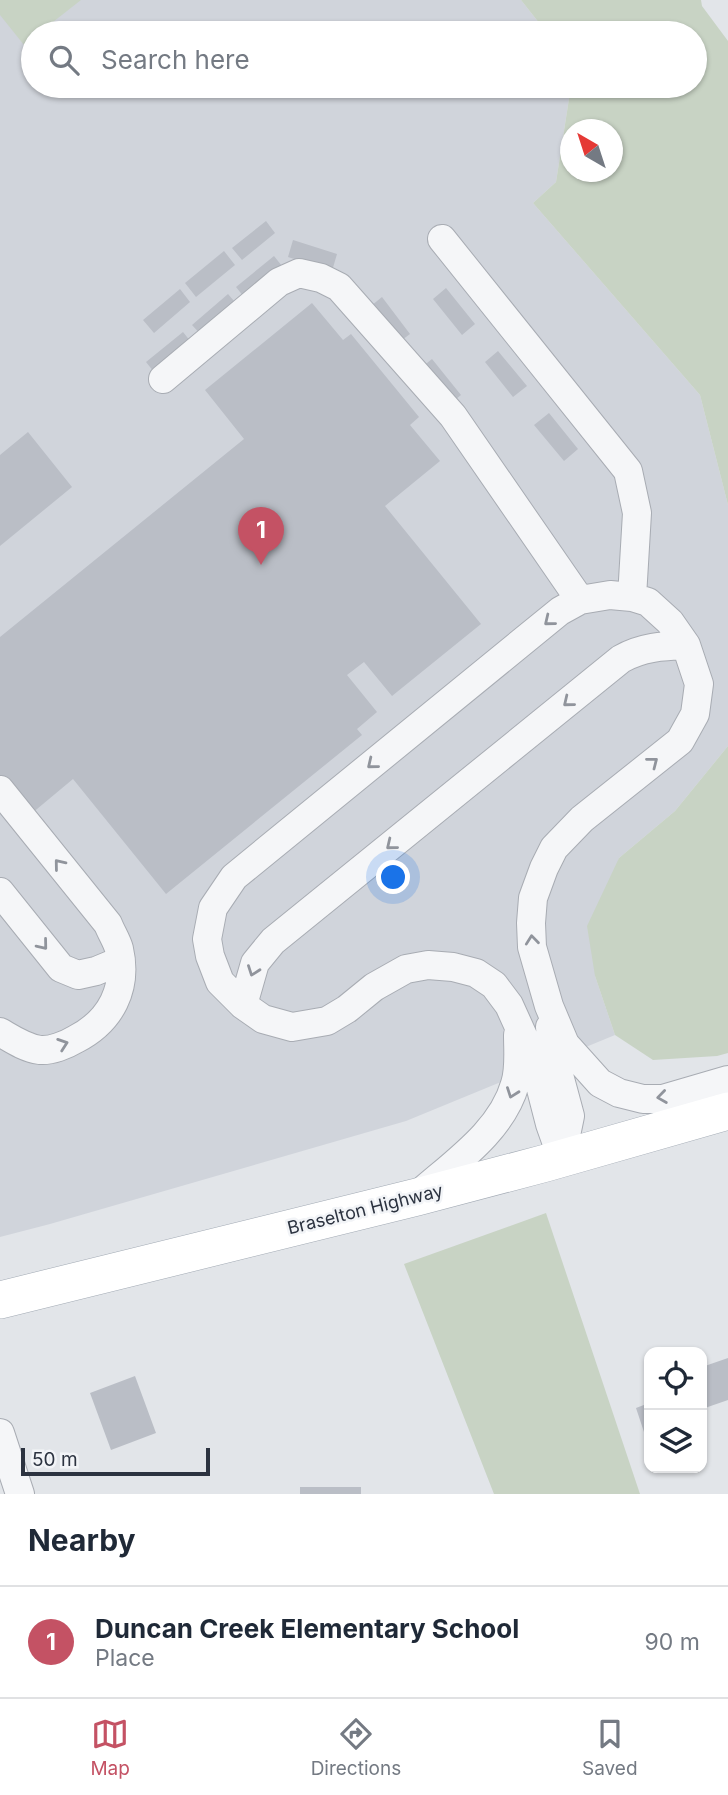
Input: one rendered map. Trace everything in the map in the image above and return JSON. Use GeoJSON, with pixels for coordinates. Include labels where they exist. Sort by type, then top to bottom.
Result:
{"type":"FeatureCollection","features":[{"type":"Feature","properties":{"kind":"main road","name":"Braselton Highway"},"geometry":{"type":"LineString","coordinates":[[0,1300],[416,1197],[728,1111]]}},
{"type":"Feature","properties":{"kind":"street"},"geometry":{"type":"LineString","coordinates":[[442,239],[628,471],[637,513],[632,597]]}},
{"type":"Feature","properties":{"kind":"street"},"geometry":{"type":"LineString","coordinates":[[163,379],[279,282],[299,273],[321,278],[339,287],[453,416],[580,600]]}},
{"type":"Feature","properties":{"kind":"street"},"geometry":{"type":"LineString","coordinates":[[562,1158],[533,1058],[509,1004],[494,985],[476,973],[453,967],[428,965],[406,969],[374,987],[327,1021],[292,1027],[263,1019],[243,1005],[220,982],[207,939],[213,908],[234,877],[560,611],[580,600],[610,594],[632,597],[648,603],[670,622],[686,645],[699,684],[695,714],[680,741],[582,819],[554,848],[544,868],[533,898],[531,923],[533,947],[549,1006],[565,1045],[600,1083],[619,1093],[643,1099],[663,1099],[728,1080]]}},
{"type":"Feature","properties":{"kind":"street"},"geometry":{"type":"LineString","coordinates":[[243,1005],[255,963],[263,951],[283,933],[621,659],[648,648],[686,645]]}},
{"type":"Feature","properties":{"kind":"street"},"geometry":{"type":"LineString","coordinates":[[0,790],[108,924],[119,948],[121,983],[111,1009],[92,1031],[66,1045],[42,1050],[21,1044],[0,1032]]}},
{"type":"Feature","properties":{"kind":"street"},"geometry":{"type":"LineString","coordinates":[[0,892],[61,968],[78,975],[120,961]]}},
{"type":"Feature","properties":{"kind":"street"},"geometry":{"type":"LineString","coordinates":[[549,1006],[552,1049],[570,1116],[562,1158]]}},
{"type":"Feature","properties":{"kind":"street"},"geometry":{"type":"LineString","coordinates":[[416,1197],[491,1129],[507,1106],[516,1082],[518,1025]]}},
{"type":"Feature","properties":{"kind":"street"},"geometry":{"type":"LineString","coordinates":[[0,1433],[20,1494]]}},
{"type":"Feature","properties":{"kind":"shaded area"},"geometry":{"type":"Polygon","coordinates":[[[0,0],[521,0],[538,21],[21,21],[21,98],[569,98],[566,119],[560,119],[560,156],[556,182],[533,203],[700,395],[728,505],[728,746],[675,811],[619,858],[595,976],[615,1035],[406,1121],[0,1237],[0,0]]]}},
{"type":"Feature","properties":{"kind":"green space"},"geometry":{"type":"Polygon","coordinates":[[[0,0],[81,0],[54,21],[21,21],[21,41],[0,15],[0,0]]]}},
{"type":"Feature","properties":{"kind":"green space"},"geometry":{"type":"Polygon","coordinates":[[[521,0],[701,0],[702,6],[728,41],[728,505],[700,395],[533,203],[556,182],[560,156],[560,182],[623,182],[623,119],[566,119],[569,98],[707,98],[707,21],[538,21],[521,0]]]}},
{"type":"Feature","properties":{"kind":"green space"},"geometry":{"type":"Polygon","coordinates":[[[728,746],[728,1053],[653,1060],[615,1035],[595,976],[587,926],[619,858],[675,811],[728,746]]]}},
{"type":"Feature","properties":{"kind":"green space"},"geometry":{"type":"Polygon","coordinates":[[[546,1213],[640,1494],[494,1494],[404,1264],[546,1213]]]}},
{"type":"Feature","properties":{"kind":"building"},"geometry":{"type":"Polygon","coordinates":[[[266,221],[275,233],[242,260],[232,248],[266,221]]]}},
{"type":"Feature","properties":{"kind":"building"},"geometry":{"type":"Polygon","coordinates":[[[293,240],[337,254],[332,271],[288,257],[293,240]]]}},
{"type":"Feature","properties":{"kind":"building"},"geometry":{"type":"Polygon","coordinates":[[[224,251],[235,265],[196,297],[185,283],[224,251]]]}},
{"type":"Feature","properties":{"kind":"building"},"geometry":{"type":"Polygon","coordinates":[[[274,256],[286,271],[248,302],[236,287],[274,256]]]}},
{"type":"Feature","properties":{"kind":"building"},"geometry":{"type":"Polygon","coordinates":[[[446,288],[475,324],[462,335],[433,299],[446,288]]]}},
{"type":"Feature","properties":{"kind":"building"},"geometry":{"type":"Polygon","coordinates":[[[180,289],[190,302],[154,333],[143,320],[180,289]]]}},
{"type":"Feature","properties":{"kind":"building"},"geometry":{"type":"Polygon","coordinates":[[[228,294],[240,308],[204,338],[192,325],[228,294]]]}},
{"type":"Feature","properties":{"kind":"building"},"geometry":{"type":"Polygon","coordinates":[[[382,297],[410,334],[394,346],[366,310],[382,297]]]}},
{"type":"Feature","properties":{"kind":"building"},"geometry":{"type":"Polygon","coordinates":[[[312,303],[343,340],[351,334],[419,417],[410,425],[440,461],[385,506],[481,624],[392,696],[364,662],[347,675],[377,712],[357,729],[362,735],[166,894],[73,779],[31,814],[0,776],[0,637],[244,439],[205,390],[312,303]]]}},
{"type":"Feature","properties":{"kind":"building"},"geometry":{"type":"Polygon","coordinates":[[[183,332],[195,347],[158,377],[146,362],[183,332]]]}},
{"type":"Feature","properties":{"kind":"building"},"geometry":{"type":"Polygon","coordinates":[[[498,351],[527,386],[513,397],[485,362],[498,351]]]}},
{"type":"Feature","properties":{"kind":"building"},"geometry":{"type":"Polygon","coordinates":[[[432,359],[461,395],[446,407],[417,371],[432,359]]]}},
{"type":"Feature","properties":{"kind":"building"},"geometry":{"type":"Polygon","coordinates":[[[549,413],[578,449],[564,461],[534,425],[549,413]]]}},
{"type":"Feature","properties":{"kind":"building"},"geometry":{"type":"Polygon","coordinates":[[[28,432],[72,487],[0,546],[0,455],[28,432]]]}},
{"type":"Feature","properties":{"kind":"building"},"geometry":{"type":"Polygon","coordinates":[[[728,1358],[728,1400],[707,1407],[707,1365],[728,1358]]]}},
{"type":"Feature","properties":{"kind":"building"},"geometry":{"type":"Polygon","coordinates":[[[135,1376],[156,1433],[111,1450],[90,1393],[135,1376]]]}},
{"type":"Feature","properties":{"kind":"building"},"geometry":{"type":"Polygon","coordinates":[[[644,1405],[644,1432],[636,1408],[644,1405]]]}},
{"type":"Feature","properties":{"kind":"building"},"geometry":{"type":"Polygon","coordinates":[[[300,1487],[361,1487],[361,1494],[300,1494],[300,1487]]]}},
{"type":"Feature","properties":{"kind":"place","name":"Duncan Creek Elementary School"},"geometry":{"type":"Point","coordinates":[261,565]}}]}
